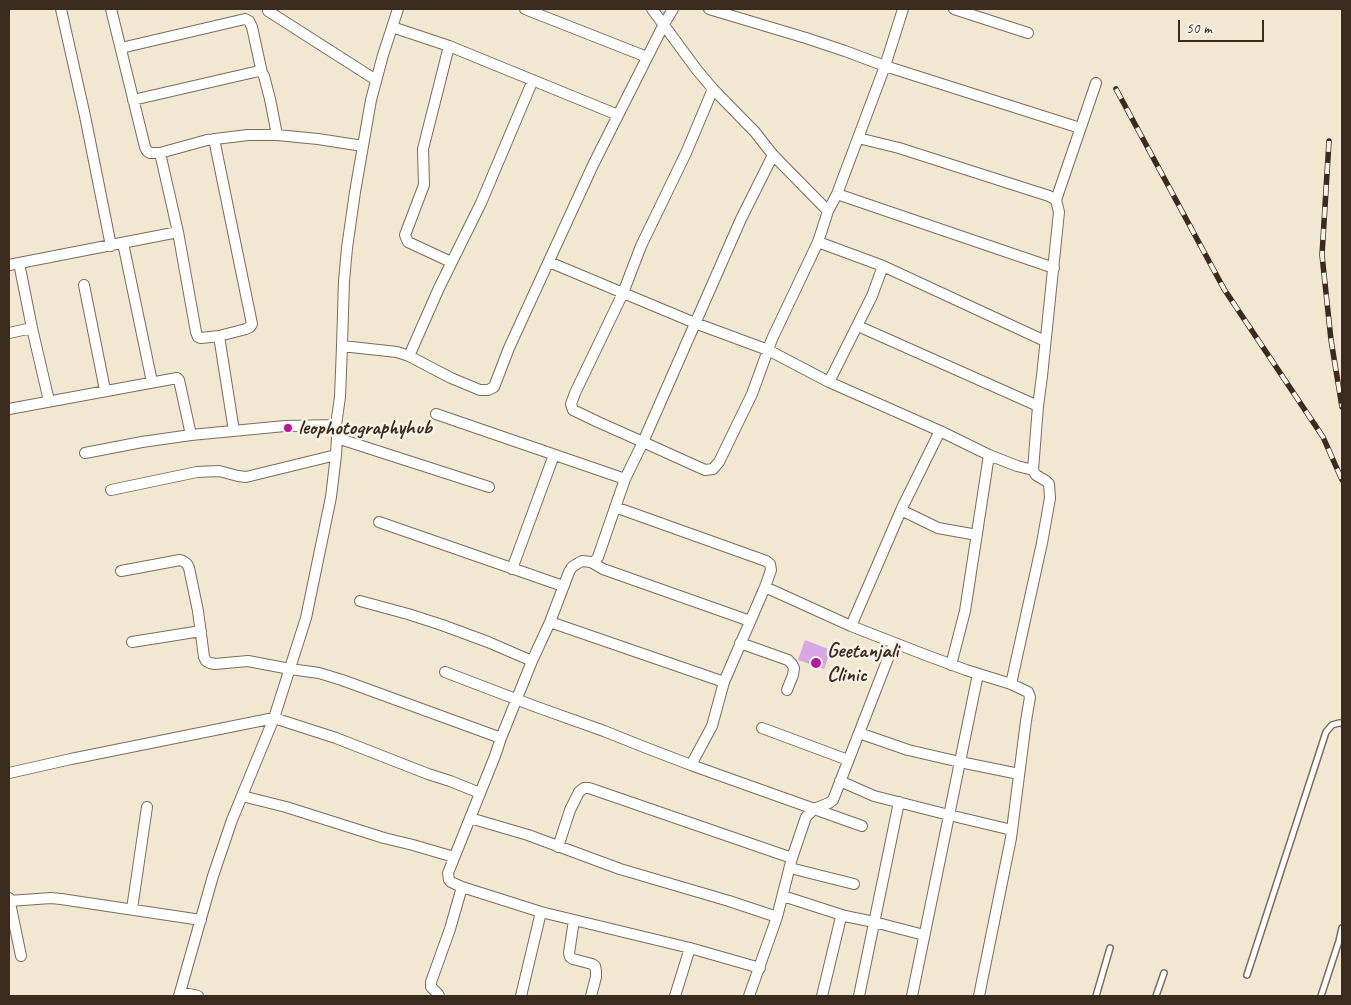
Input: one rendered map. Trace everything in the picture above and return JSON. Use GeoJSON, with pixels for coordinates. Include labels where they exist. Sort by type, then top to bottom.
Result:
{"type":"FeatureCollection","features":[{"type":"Feature","properties":{"kind":"street"},"geometry":{"type":"LineString","coordinates":[[61,9],[111,246]]}},
{"type":"Feature","properties":{"kind":"street"},"geometry":{"type":"LineString","coordinates":[[111,9],[133,100],[147,151],[150,153],[160,153],[214,139],[248,134],[318,139],[363,146]]}},
{"type":"Feature","properties":{"kind":"street"},"geometry":{"type":"LineString","coordinates":[[198,996],[180,994],[213,876],[232,820],[274,718],[306,618],[331,497],[340,397],[347,248],[354,192],[376,80],[398,9]]}},
{"type":"Feature","properties":{"kind":"street"},"geometry":{"type":"LineString","coordinates":[[525,9],[647,57]]}},
{"type":"Feature","properties":{"kind":"street"},"geometry":{"type":"LineString","coordinates":[[652,9],[713,89],[828,211]]}},
{"type":"Feature","properties":{"kind":"street"},"geometry":{"type":"LineString","coordinates":[[342,346],[397,352],[480,390],[488,390],[494,387],[509,348],[618,115],[672,9]]}},
{"type":"Feature","properties":{"kind":"street"},"geometry":{"type":"LineString","coordinates":[[709,9],[845,50],[885,66],[1080,128]]}},
{"type":"Feature","properties":{"kind":"street"},"geometry":{"type":"LineString","coordinates":[[713,89],[686,152],[641,246],[623,293],[575,393],[572,407],[573,410],[580,414],[705,470],[715,468],[752,394],[768,350],[818,242],[828,211],[837,194],[885,66],[903,9]]}},
{"type":"Feature","properties":{"kind":"street"},"geometry":{"type":"LineString","coordinates":[[954,9],[1028,32]]}},
{"type":"Feature","properties":{"kind":"street"},"geometry":{"type":"LineString","coordinates":[[268,10],[376,80]]}},
{"type":"Feature","properties":{"kind":"street"},"geometry":{"type":"LineString","coordinates":[[121,48],[245,19],[249,21],[270,99],[277,135]]}},
{"type":"Feature","properties":{"kind":"street"},"geometry":{"type":"LineString","coordinates":[[392,27],[450,46],[618,115]]}},
{"type":"Feature","properties":{"kind":"street"},"geometry":{"type":"LineString","coordinates":[[450,46],[423,149],[424,186],[405,235],[408,242],[451,262]]}},
{"type":"Feature","properties":{"kind":"street"},"geometry":{"type":"LineString","coordinates":[[133,100],[255,71],[262,73]]}},
{"type":"Feature","properties":{"kind":"street"},"geometry":{"type":"LineString","coordinates":[[409,356],[451,262],[481,203],[533,80]]}},
{"type":"Feature","properties":{"kind":"street"},"geometry":{"type":"LineString","coordinates":[[1011,684],[1050,498],[1049,484],[1036,475],[1033,470],[1059,212],[1056,200],[1096,84]]}},
{"type":"Feature","properties":{"kind":"street"},"geometry":{"type":"LineString","coordinates":[[858,138],[899,148],[1049,196],[1056,200]]}},
{"type":"Feature","properties":{"kind":"street"},"geometry":{"type":"LineString","coordinates":[[160,153],[178,232],[196,332],[198,337],[201,338],[219,336],[246,329],[252,324],[214,139]]}},
{"type":"Feature","properties":{"kind":"street"},"geometry":{"type":"LineString","coordinates":[[591,562],[595,561],[598,557],[625,479],[740,219],[773,154]]}},
{"type":"Feature","properties":{"kind":"street"},"geometry":{"type":"LineString","coordinates":[[837,194],[1054,268]]}},
{"type":"Feature","properties":{"kind":"street"},"geometry":{"type":"LineString","coordinates":[[49,400],[14,264],[178,232]]}},
{"type":"Feature","properties":{"kind":"street"},"geometry":{"type":"LineString","coordinates":[[818,242],[883,266],[1045,341]]}},
{"type":"Feature","properties":{"kind":"street"},"geometry":{"type":"LineString","coordinates":[[123,243],[152,382]]}},
{"type":"Feature","properties":{"kind":"street"},"geometry":{"type":"LineString","coordinates":[[549,262],[695,323],[768,350],[830,382],[989,455],[1033,470]]}},
{"type":"Feature","properties":{"kind":"street"},"geometry":{"type":"LineString","coordinates":[[830,382],[872,296],[883,266]]}},
{"type":"Feature","properties":{"kind":"street"},"geometry":{"type":"LineString","coordinates":[[84,285],[105,390]]}},
{"type":"Feature","properties":{"kind":"street"},"geometry":{"type":"LineString","coordinates":[[858,326],[1038,406]]}},
{"type":"Feature","properties":{"kind":"street"},"geometry":{"type":"LineString","coordinates":[[9,333],[32,328]]}},
{"type":"Feature","properties":{"kind":"street"},"geometry":{"type":"LineString","coordinates":[[219,336],[234,431]]}},
{"type":"Feature","properties":{"kind":"street"},"geometry":{"type":"LineString","coordinates":[[9,409],[49,400],[177,378],[190,435]]}},
{"type":"Feature","properties":{"kind":"street"},"geometry":{"type":"LineString","coordinates":[[436,414],[625,479]]}},
{"type":"Feature","properties":{"kind":"street"},"geometry":{"type":"LineString","coordinates":[[85,453],[190,435],[285,426],[336,425]]}},
{"type":"Feature","properties":{"kind":"street"},"geometry":{"type":"LineString","coordinates":[[851,626],[901,510],[940,431]]}},
{"type":"Feature","properties":{"kind":"street"},"geometry":{"type":"LineString","coordinates":[[337,438],[489,487]]}},
{"type":"Feature","properties":{"kind":"street"},"geometry":{"type":"LineString","coordinates":[[111,490],[197,472],[219,471],[246,477],[336,455]]}},
{"type":"Feature","properties":{"kind":"street"},"geometry":{"type":"LineString","coordinates":[[512,568],[554,455]]}},
{"type":"Feature","properties":{"kind":"street"},"geometry":{"type":"LineString","coordinates":[[951,665],[965,611],[989,455]]}},
{"type":"Feature","properties":{"kind":"street"},"geometry":{"type":"LineString","coordinates":[[615,507],[770,564],[771,570],[724,682],[712,726],[691,765]]}},
{"type":"Feature","properties":{"kind":"street"},"geometry":{"type":"LineString","coordinates":[[901,510],[938,528],[977,535]]}},
{"type":"Feature","properties":{"kind":"street"},"geometry":{"type":"LineString","coordinates":[[378,522],[563,586]]}},
{"type":"Feature","properties":{"kind":"street"},"geometry":{"type":"LineString","coordinates":[[121,571],[183,561],[189,568],[204,657],[210,663],[248,661],[319,674],[342,680],[501,738]]}},
{"type":"Feature","properties":{"kind":"street"},"geometry":{"type":"LineString","coordinates":[[750,621],[603,570],[591,562],[582,561],[572,567],[516,700],[448,873],[449,880],[462,887],[541,912],[690,948],[760,968]]}},
{"type":"Feature","properties":{"kind":"street"},"geometry":{"type":"LineString","coordinates":[[764,587],[851,626],[951,665],[1011,684],[1028,692],[1030,697],[1012,830],[979,996]]}},
{"type":"Feature","properties":{"kind":"street"},"geometry":{"type":"LineString","coordinates":[[360,601],[442,625],[532,661]]}},
{"type":"Feature","properties":{"kind":"street"},"geometry":{"type":"LineString","coordinates":[[550,622],[724,682]]}},
{"type":"Feature","properties":{"kind":"street"},"geometry":{"type":"LineString","coordinates":[[132,642],[201,631]]}},
{"type":"Feature","properties":{"kind":"street"},"geometry":{"type":"LineString","coordinates":[[740,643],[788,660],[794,668],[787,690]]}},
{"type":"Feature","properties":{"kind":"street"},"geometry":{"type":"LineString","coordinates":[[749,996],[777,916],[791,863],[806,818],[814,809],[833,800],[894,643]]}},
{"type":"Feature","properties":{"kind":"street"},"geometry":{"type":"LineString","coordinates":[[445,672],[516,700],[604,731],[644,748],[862,826]]}},
{"type":"Feature","properties":{"kind":"street"},"geometry":{"type":"LineString","coordinates":[[912,996],[978,674]]}},
{"type":"Feature","properties":{"kind":"street"},"geometry":{"type":"LineString","coordinates":[[9,773],[274,718],[383,755],[480,793]]}},
{"type":"Feature","properties":{"kind":"street"},"geometry":{"type":"LineString","coordinates":[[762,728],[848,760]]}},
{"type":"Feature","properties":{"kind":"street"},"geometry":{"type":"LineString","coordinates":[[859,733],[908,750],[1019,774]]}},
{"type":"Feature","properties":{"kind":"street"},"geometry":{"type":"LineString","coordinates":[[840,781],[874,796],[1012,830]]}},
{"type":"Feature","properties":{"kind":"street"},"geometry":{"type":"LineString","coordinates":[[558,847],[570,810],[579,792],[584,788],[589,788],[791,863],[854,884]]}},
{"type":"Feature","properties":{"kind":"street"},"geometry":{"type":"LineString","coordinates":[[242,796],[454,857]]}},
{"type":"Feature","properties":{"kind":"street"},"geometry":{"type":"LineString","coordinates":[[859,996],[899,802]]}},
{"type":"Feature","properties":{"kind":"street"},"geometry":{"type":"LineString","coordinates":[[132,910],[146,807]]}},
{"type":"Feature","properties":{"kind":"street"},"geometry":{"type":"LineString","coordinates":[[470,818],[528,835],[620,869],[777,916]]}},
{"type":"Feature","properties":{"kind":"street"},"geometry":{"type":"LineString","coordinates":[[439,996],[431,987],[431,982],[450,929],[462,887]]}},
{"type":"Feature","properties":{"kind":"street"},"geometry":{"type":"LineString","coordinates":[[782,896],[845,916],[924,935]]}},
{"type":"Feature","properties":{"kind":"street"},"geometry":{"type":"LineString","coordinates":[[21,956],[9,899],[61,899],[201,920]]}},
{"type":"Feature","properties":{"kind":"street"},"geometry":{"type":"LineString","coordinates":[[521,996],[541,912]]}},
{"type":"Feature","properties":{"kind":"street"},"geometry":{"type":"LineString","coordinates":[[822,996],[840,918],[845,916]]}},
{"type":"Feature","properties":{"kind":"street"},"geometry":{"type":"LineString","coordinates":[[574,920],[569,953],[573,959],[595,966],[596,977],[591,996]]}},
{"type":"Feature","properties":{"kind":"street"},"geometry":{"type":"LineString","coordinates":[[675,996],[690,948]]}},
{"type":"Feature","properties":{"kind":"lane"},"geometry":{"type":"LineString","coordinates":[[1247,975],[1326,732],[1332,725],[1342,723]]}},
{"type":"Feature","properties":{"kind":"lane"},"geometry":{"type":"LineString","coordinates":[[1321,996],[1342,928]]}},
{"type":"Feature","properties":{"kind":"lane"},"geometry":{"type":"LineString","coordinates":[[1096,996],[1110,948]]}},
{"type":"Feature","properties":{"kind":"lane"},"geometry":{"type":"LineString","coordinates":[[1156,996],[1164,973]]}},
{"type":"Feature","properties":{"kind":"building"},"geometry":{"type":"Polygon","coordinates":[[[805,640],[831,650],[824,669],[798,660],[805,640]]]}},
{"type":"Feature","properties":{"kind":"railway"},"geometry":{"type":"LineString","coordinates":[[1116,89],[1224,289],[1323,437],[1342,480]]}},
{"type":"Feature","properties":{"kind":"railway"},"geometry":{"type":"LineString","coordinates":[[1329,141],[1322,255],[1331,340],[1342,407]]}},
{"type":"Feature","properties":{"kind":"place","name":"leophotographyhub"},"geometry":{"type":"Point","coordinates":[288,428]}},
{"type":"Feature","properties":{"kind":"place","name":"Geetanjali Clinic"},"geometry":{"type":"Point","coordinates":[816,663]}}]}
